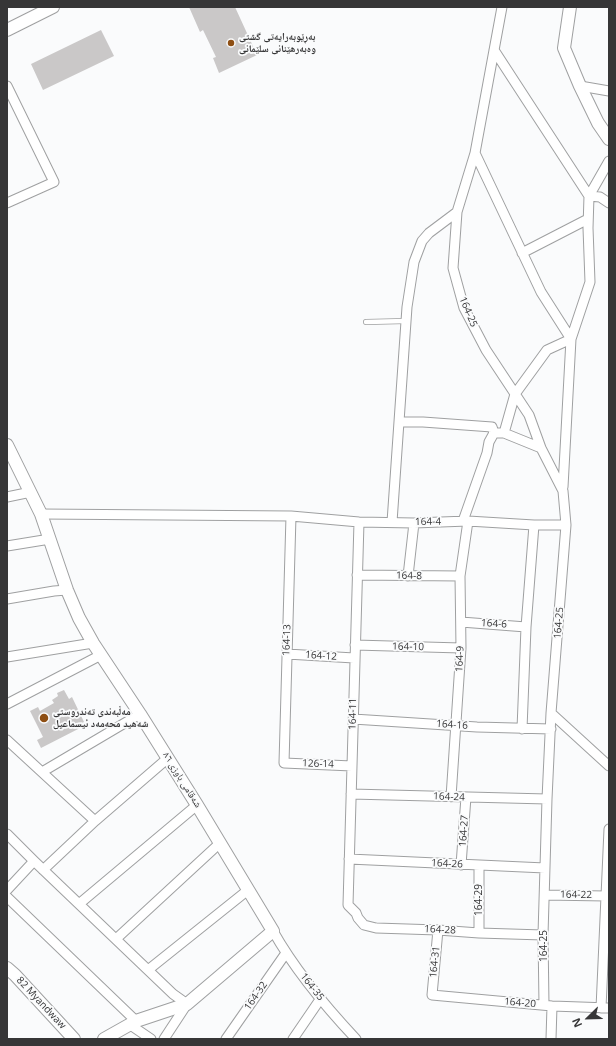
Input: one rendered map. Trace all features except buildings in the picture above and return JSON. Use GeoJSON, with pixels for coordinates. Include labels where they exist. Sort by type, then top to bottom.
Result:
{"type":"FeatureCollection","features":[{"type":"Feature","properties":{"kind":"street"},"geometry":{"type":"LineString","coordinates":[[7,30],[53,7]]}},
{"type":"Feature","properties":{"kind":"street"},"geometry":{"type":"LineString","coordinates":[[392,522],[406,321],[411,277],[422,241],[429,233],[457,212],[475,153],[502,7]]}},
{"type":"Feature","properties":{"kind":"street"},"geometry":{"type":"LineString","coordinates":[[570,7],[564,48],[598,123],[609,139]]}},
{"type":"Feature","properties":{"kind":"street"},"geometry":{"type":"LineString","coordinates":[[494,50],[590,196],[600,198],[609,203]]}},
{"type":"Feature","properties":{"kind":"street"},"geometry":{"type":"LineString","coordinates":[[7,86],[54,182],[7,203]]}},
{"type":"Feature","properties":{"kind":"street"},"geometry":{"type":"LineString","coordinates":[[580,86],[609,91]]}},
{"type":"Feature","properties":{"kind":"street"},"geometry":{"type":"LineString","coordinates":[[475,153],[541,292],[571,339]]}},
{"type":"Feature","properties":{"kind":"street"},"geometry":{"type":"LineString","coordinates":[[563,491],[571,339],[590,282],[588,219],[590,196],[609,161]]}},
{"type":"Feature","properties":{"kind":"street","name":"164-25"},"geometry":{"type":"LineString","coordinates":[[457,212],[452,268],[464,308],[486,350],[529,415],[541,448],[563,491],[566,525],[551,713],[545,868],[544,935],[548,1005],[552,1039]]}},
{"type":"Feature","properties":{"kind":"street"},"geometry":{"type":"LineString","coordinates":[[522,253],[588,219]]}},
{"type":"Feature","properties":{"kind":"street"},"geometry":{"type":"LineString","coordinates":[[504,432],[515,394],[547,350],[571,339]]}},
{"type":"Feature","properties":{"kind":"street"},"geometry":{"type":"LineString","coordinates":[[399,422],[423,422],[492,427],[494,433],[504,432],[541,448]]}},
{"type":"Feature","properties":{"kind":"street","name":"164-9"},"geometry":{"type":"LineString","coordinates":[[452,797],[461,648],[460,576],[465,521],[487,453],[489,442],[494,433]]}},
{"type":"Feature","properties":{"kind":"street","name":"شەقامی باوزی ٨٦"},"geometry":{"type":"LineString","coordinates":[[7,444],[11,460],[31,492],[41,514],[67,590],[79,618],[93,643],[198,805],[273,931]]}},
{"type":"Feature","properties":{"kind":"street"},"geometry":{"type":"LineString","coordinates":[[7,497],[31,492]]}},
{"type":"Feature","properties":{"kind":"street","name":"164-4"},"geometry":{"type":"LineString","coordinates":[[41,514],[290,516],[359,522],[414,523],[465,521],[534,525],[566,525]]}},
{"type":"Feature","properties":{"kind":"street","name":"164-13"},"geometry":{"type":"LineString","coordinates":[[284,763],[290,516]]}},
{"type":"Feature","properties":{"kind":"street","name":"164-11"},"geometry":{"type":"LineString","coordinates":[[348,905],[359,522]]}},
{"type":"Feature","properties":{"kind":"street"},"geometry":{"type":"LineString","coordinates":[[408,576],[414,523]]}},
{"type":"Feature","properties":{"kind":"street"},"geometry":{"type":"LineString","coordinates":[[522,729],[526,627],[534,525]]}},
{"type":"Feature","properties":{"kind":"street"},"geometry":{"type":"LineString","coordinates":[[7,546],[50,539]]}},
{"type":"Feature","properties":{"kind":"street","name":"164-8"},"geometry":{"type":"LineString","coordinates":[[357,574],[460,576]]}},
{"type":"Feature","properties":{"kind":"street"},"geometry":{"type":"LineString","coordinates":[[7,599],[67,590]]}},
{"type":"Feature","properties":{"kind":"street","name":"164-6"},"geometry":{"type":"LineString","coordinates":[[461,622],[526,627]]}},
{"type":"Feature","properties":{"kind":"street"},"geometry":{"type":"LineString","coordinates":[[7,657],[93,643]]}},
{"type":"Feature","properties":{"kind":"street","name":"164-10"},"geometry":{"type":"LineString","coordinates":[[355,646],[461,648]]}},
{"type":"Feature","properties":{"kind":"street","name":"164-12"},"geometry":{"type":"LineString","coordinates":[[287,654],[354,658]]}},
{"type":"Feature","properties":{"kind":"street"},"geometry":{"type":"LineString","coordinates":[[7,704],[101,655]]}},
{"type":"Feature","properties":{"kind":"street"},"geometry":{"type":"LineString","coordinates":[[551,713],[609,766]]}},
{"type":"Feature","properties":{"kind":"street"},"geometry":{"type":"LineString","coordinates":[[42,772],[140,714]]}},
{"type":"Feature","properties":{"kind":"street","name":"164-16"},"geometry":{"type":"LineString","coordinates":[[353,719],[456,726],[551,729]]}},
{"type":"Feature","properties":{"kind":"street"},"geometry":{"type":"LineString","coordinates":[[7,740],[94,821]]}},
{"type":"Feature","properties":{"kind":"street"},"geometry":{"type":"LineString","coordinates":[[43,870],[94,821],[168,758]]}},
{"type":"Feature","properties":{"kind":"street","name":"126-14"},"geometry":{"type":"LineString","coordinates":[[284,763],[352,766]]}},
{"type":"Feature","properties":{"kind":"street","name":"164-24"},"geometry":{"type":"LineString","coordinates":[[351,794],[547,799]]}},
{"type":"Feature","properties":{"kind":"street","name":"164-27"},"geometry":{"type":"LineString","coordinates":[[461,865],[466,798]]}},
{"type":"Feature","properties":{"kind":"street"},"geometry":{"type":"LineString","coordinates":[[79,904],[198,805]]}},
{"type":"Feature","properties":{"kind":"street"},"geometry":{"type":"LineString","coordinates":[[605,1008],[607,937],[606,896],[609,829]]}},
{"type":"Feature","properties":{"kind":"street"},"geometry":{"type":"LineString","coordinates":[[7,834],[173,994],[187,1004]]}},
{"type":"Feature","properties":{"kind":"street"},"geometry":{"type":"LineString","coordinates":[[116,939],[220,843]]}},
{"type":"Feature","properties":{"kind":"street","name":"164-26"},"geometry":{"type":"LineString","coordinates":[[349,859],[545,868]]}},
{"type":"Feature","properties":{"kind":"street"},"geometry":{"type":"LineString","coordinates":[[7,890],[34,861]]}},
{"type":"Feature","properties":{"kind":"street","name":"164-29"},"geometry":{"type":"LineString","coordinates":[[479,866],[479,934]]}},
{"type":"Feature","properties":{"kind":"street"},"geometry":{"type":"LineString","coordinates":[[148,970],[248,890]]}},
{"type":"Feature","properties":{"kind":"street","name":"164-22"},"geometry":{"type":"LineString","coordinates":[[545,895],[606,896]]}},
{"type":"Feature","properties":{"kind":"street"},"geometry":{"type":"LineString","coordinates":[[7,897],[132,1023],[151,1039]]}},
{"type":"Feature","properties":{"kind":"street","name":"164-28"},"geometry":{"type":"LineString","coordinates":[[348,905],[356,913],[360,922],[368,927],[438,930],[479,934],[544,935]]}},
{"type":"Feature","properties":{"kind":"street","name":"164-31"},"geometry":{"type":"LineString","coordinates":[[432,995],[438,930]]}},
{"type":"Feature","properties":{"kind":"street"},"geometry":{"type":"LineString","coordinates":[[164,1039],[187,1004],[273,931]]}},
{"type":"Feature","properties":{"kind":"street","name":"164-35"},"geometry":{"type":"LineString","coordinates":[[273,931],[286,953],[321,998],[356,1039]]}},
{"type":"Feature","properties":{"kind":"street","name":"164-32"},"geometry":{"type":"LineString","coordinates":[[226,1039],[286,953]]}},
{"type":"Feature","properties":{"kind":"street","name":"82 Myandwaw"},"geometry":{"type":"LineString","coordinates":[[7,968],[74,1039]]}},
{"type":"Feature","properties":{"kind":"street","name":"164-20"},"geometry":{"type":"LineString","coordinates":[[432,995],[548,1005],[605,1008]]}},
{"type":"Feature","properties":{"kind":"street"},"geometry":{"type":"LineString","coordinates":[[293,1039],[321,998]]}},
{"type":"Feature","properties":{"kind":"street"},"geometry":{"type":"LineString","coordinates":[[104,1039],[132,1023],[187,1004]]}},
{"type":"Feature","properties":{"kind":"lane"},"geometry":{"type":"LineString","coordinates":[[366,322],[406,321]]}},
{"type":"Feature","properties":{"kind":"place","name":"بەڕێوبەرایەتی گشتی وەبەرهێنانی سلێمانی"},"geometry":{"type":"Point","coordinates":[231,43]}},
{"type":"Feature","properties":{"kind":"place","name":"مەڵبەندی تەندروستی شەهید محەمەد ئیسماعیل"},"geometry":{"type":"Point","coordinates":[44,718]}}]}
